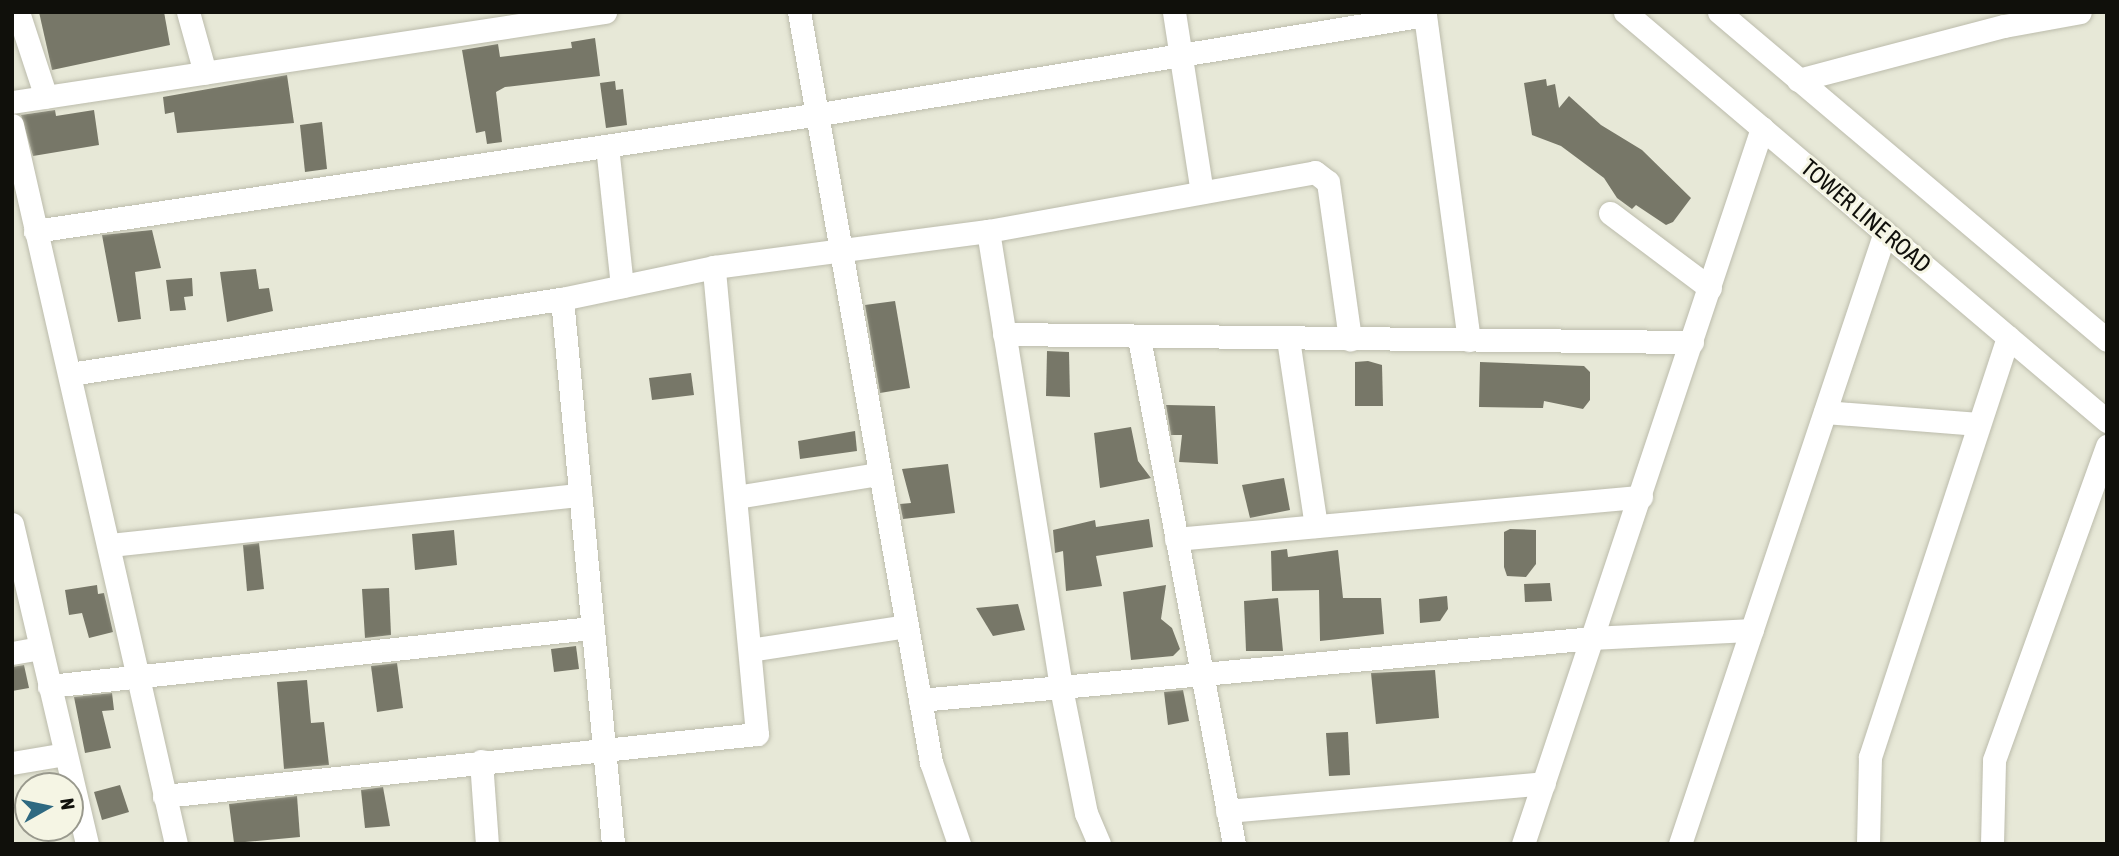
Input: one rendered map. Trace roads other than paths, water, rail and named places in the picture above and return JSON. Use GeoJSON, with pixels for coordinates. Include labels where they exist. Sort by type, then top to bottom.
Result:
{"type":"FeatureCollection","features":[{"type":"Feature","properties":{"kind":"street"},"geometry":{"type":"LineString","coordinates":[[18,12],[46,97]]}},
{"type":"Feature","properties":{"kind":"street"},"geometry":{"type":"LineString","coordinates":[[188,12],[205,73]]}},
{"type":"Feature","properties":{"kind":"street"},"geometry":{"type":"LineString","coordinates":[[12,102],[605,12]]}},
{"type":"Feature","properties":{"kind":"street"},"geometry":{"type":"LineString","coordinates":[[799,12],[844,250],[878,474],[931,762],[959,844]]}},
{"type":"Feature","properties":{"kind":"street"},"geometry":{"type":"LineString","coordinates":[[1174,12],[1202,192]]}},
{"type":"Feature","properties":{"kind":"street","name":"TOWER LINE ROAD"},"geometry":{"type":"LineString","coordinates":[[1625,12],[2107,421]]}},
{"type":"Feature","properties":{"kind":"street"},"geometry":{"type":"LineString","coordinates":[[1718,12],[2107,340]]}},
{"type":"Feature","properties":{"kind":"street"},"geometry":{"type":"LineString","coordinates":[[1798,80],[2004,26],[2080,12]]}},
{"type":"Feature","properties":{"kind":"street"},"geometry":{"type":"LineString","coordinates":[[35,231],[820,114],[1181,52],[1425,15],[1469,340]]}},
{"type":"Feature","properties":{"kind":"street"},"geometry":{"type":"LineString","coordinates":[[12,125],[110,545],[176,844]]}},
{"type":"Feature","properties":{"kind":"street"},"geometry":{"type":"LineString","coordinates":[[1523,844],[1762,128]]}},
{"type":"Feature","properties":{"kind":"street"},"geometry":{"type":"LineString","coordinates":[[607,146],[622,286]]}},
{"type":"Feature","properties":{"kind":"street"},"geometry":{"type":"LineString","coordinates":[[70,374],[562,299],[714,267],[988,231],[1202,192],[1322,174],[1350,339]]}},
{"type":"Feature","properties":{"kind":"street"},"geometry":{"type":"LineString","coordinates":[[1610,213],[1710,288]]}},
{"type":"Feature","properties":{"kind":"street"},"geometry":{"type":"LineString","coordinates":[[988,231],[1060,683],[1086,813],[1099,844]]}},
{"type":"Feature","properties":{"kind":"street"},"geometry":{"type":"LineString","coordinates":[[1680,844],[1885,232]]}},
{"type":"Feature","properties":{"kind":"street"},"geometry":{"type":"LineString","coordinates":[[164,796],[601,748],[757,734],[714,267]]}},
{"type":"Feature","properties":{"kind":"street"},"geometry":{"type":"LineString","coordinates":[[562,299],[601,748],[613,844]]}},
{"type":"Feature","properties":{"kind":"street"},"geometry":{"type":"LineString","coordinates":[[1004,334],[1139,338],[1692,342]]}},
{"type":"Feature","properties":{"kind":"street"},"geometry":{"type":"LineString","coordinates":[[1868,844],[1870,757],[2008,337]]}},
{"type":"Feature","properties":{"kind":"street"},"geometry":{"type":"LineString","coordinates":[[1139,338],[1234,844]]}},
{"type":"Feature","properties":{"kind":"street"},"geometry":{"type":"LineString","coordinates":[[1288,339],[1316,526]]}},
{"type":"Feature","properties":{"kind":"street"},"geometry":{"type":"LineString","coordinates":[[1825,412],[1979,424]]}},
{"type":"Feature","properties":{"kind":"street"},"geometry":{"type":"LineString","coordinates":[[1992,844],[1994,760],[2107,446]]}},
{"type":"Feature","properties":{"kind":"street"},"geometry":{"type":"LineString","coordinates":[[736,497],[878,474]]}},
{"type":"Feature","properties":{"kind":"street"},"geometry":{"type":"LineString","coordinates":[[110,545],[580,495]]}},
{"type":"Feature","properties":{"kind":"street"},"geometry":{"type":"LineString","coordinates":[[1176,539],[1641,497]]}},
{"type":"Feature","properties":{"kind":"street"},"geometry":{"type":"LineString","coordinates":[[14,536],[87,844]]}},
{"type":"Feature","properties":{"kind":"street"},"geometry":{"type":"LineString","coordinates":[[750,650],[906,625]]}},
{"type":"Feature","properties":{"kind":"street"},"geometry":{"type":"LineString","coordinates":[[49,686],[591,628]]}},
{"type":"Feature","properties":{"kind":"street"},"geometry":{"type":"LineString","coordinates":[[920,700],[1060,683],[1593,638],[1752,630]]}},
{"type":"Feature","properties":{"kind":"street"},"geometry":{"type":"LineString","coordinates":[[12,653],[40,648]]}},
{"type":"Feature","properties":{"kind":"street"},"geometry":{"type":"LineString","coordinates":[[12,763],[65,754]]}},
{"type":"Feature","properties":{"kind":"street"},"geometry":{"type":"LineString","coordinates":[[481,761],[487,844]]}},
{"type":"Feature","properties":{"kind":"street"},"geometry":{"type":"LineString","coordinates":[[1227,811],[1544,783]]}}]}
